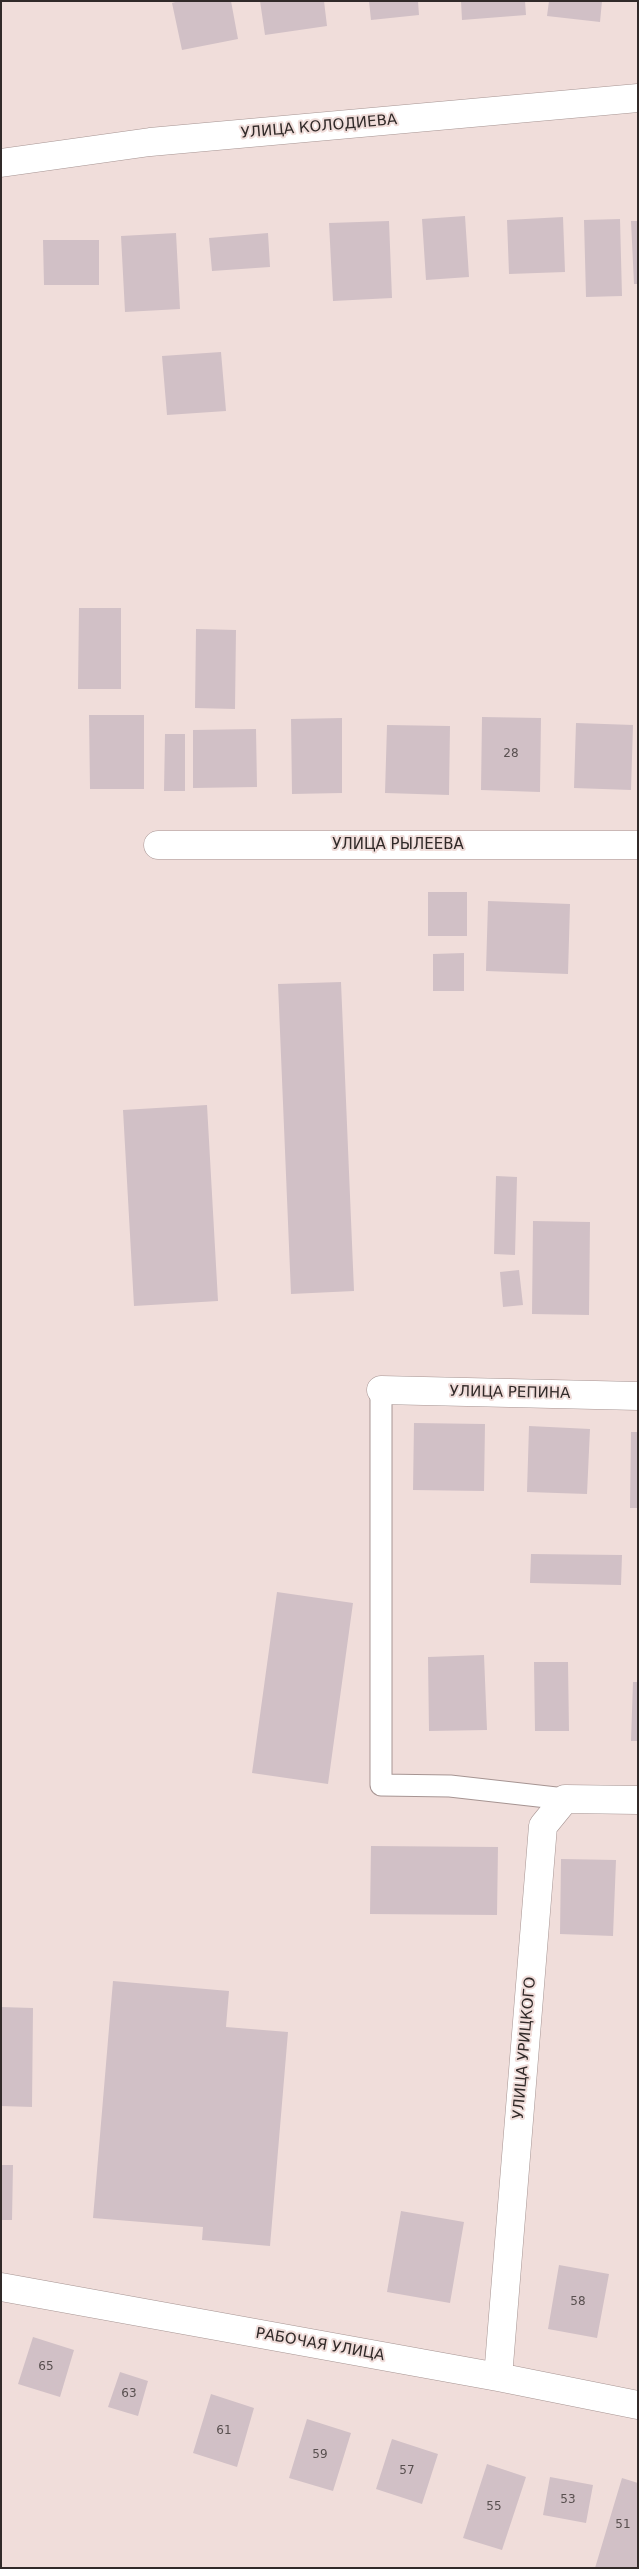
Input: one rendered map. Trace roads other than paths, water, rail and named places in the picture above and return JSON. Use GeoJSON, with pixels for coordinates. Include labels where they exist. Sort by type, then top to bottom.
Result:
{"type":"FeatureCollection","features":[{"type":"Feature","properties":{"kind":"street","name":"УЛИЦА КОЛОДИЕВА"},"geometry":{"type":"LineString","coordinates":[[1,164],[150,142],[638,98]]}},
{"type":"Feature","properties":{"kind":"street","name":"УЛИЦА РЫЛЕЕВА"},"geometry":{"type":"LineString","coordinates":[[158,845],[638,845]]}},
{"type":"Feature","properties":{"kind":"street","name":"УЛИЦА РЕПИНА"},"geometry":{"type":"LineString","coordinates":[[382,1390],[638,1396]]}},
{"type":"Feature","properties":{"kind":"street"},"geometry":{"type":"LineString","coordinates":[[565,1799],[638,1800]]}},
{"type":"Feature","properties":{"kind":"street","name":"УЛИЦА УРИЦКОГО"},"geometry":{"type":"LineString","coordinates":[[498,2377],[543,1826],[565,1799]]}},
{"type":"Feature","properties":{"kind":"street","name":"РАБОЧАЯ УЛИЦА"},"geometry":{"type":"LineString","coordinates":[[1,2288],[498,2377],[638,2405]]}},
{"type":"Feature","properties":{"kind":"lane"},"geometry":{"type":"LineString","coordinates":[[382,1390],[382,1784],[450,1786],[565,1799]]}}]}
